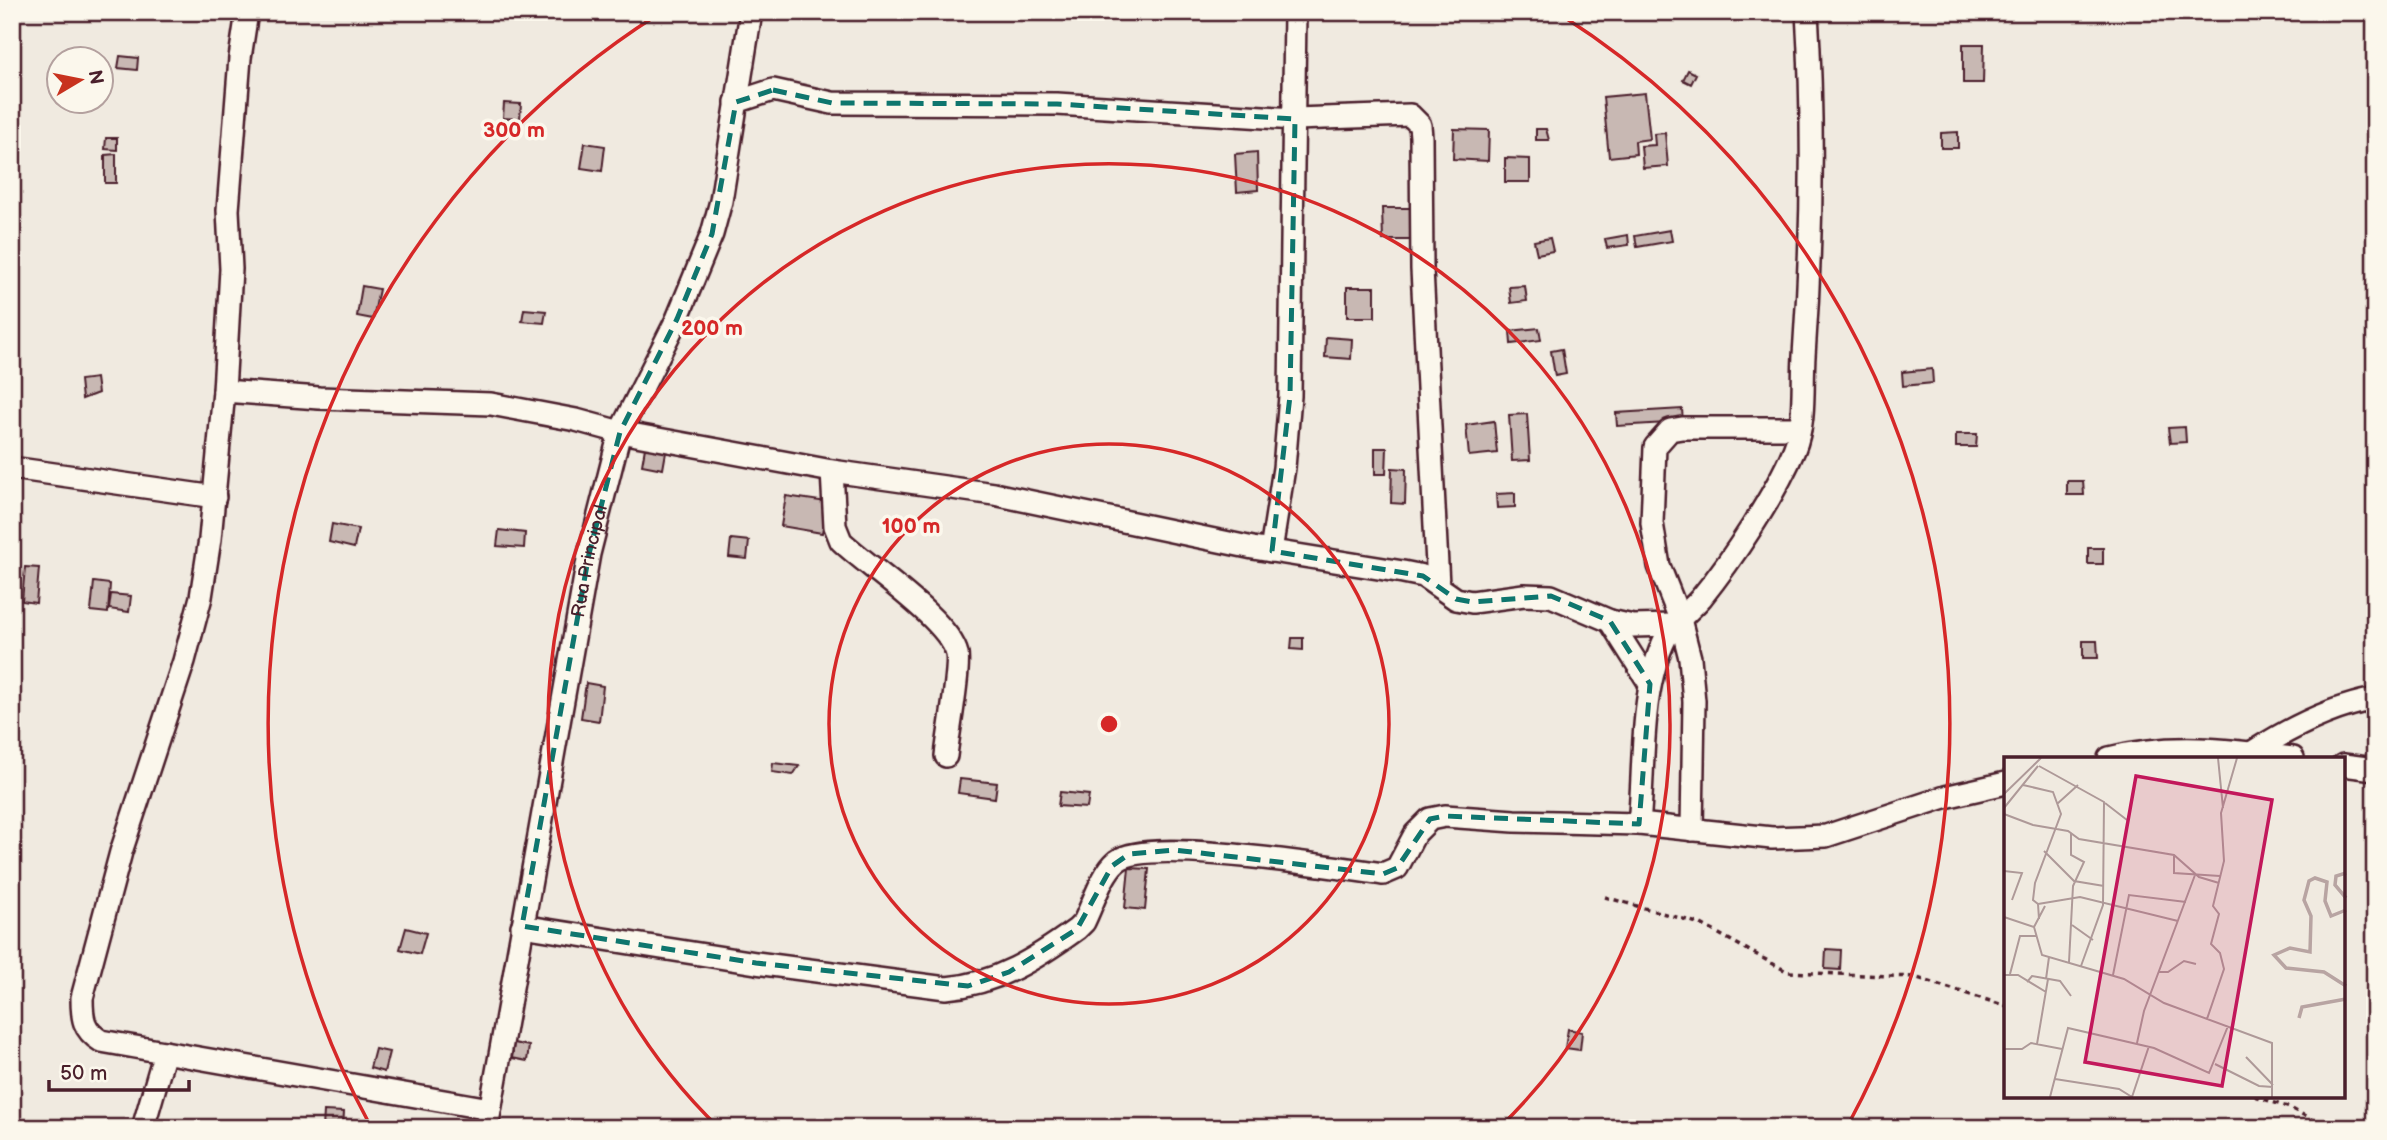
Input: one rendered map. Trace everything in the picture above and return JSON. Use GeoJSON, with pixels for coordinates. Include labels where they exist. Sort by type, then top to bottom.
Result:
{"type":"FeatureCollection","features":[{"type":"Feature","properties":{"kind":"street"},"geometry":{"type":"LineString","coordinates":[[247,12],[240,58],[228,210],[231,269],[224,391],[215,497],[201,597],[184,661],[121,852],[82,998],[82,1019],[89,1033],[101,1041],[488,1118]]}},
{"type":"Feature","properties":{"kind":"street","name":"Rua Principal"},"geometry":{"type":"LineString","coordinates":[[488,1118],[589,554],[620,432],[677,319],[712,234],[721,201],[751,12]]}},
{"type":"Feature","properties":{"kind":"street"},"geometry":{"type":"LineString","coordinates":[[1271,551],[1284,467],[1290,396],[1295,12]]}},
{"type":"Feature","properties":{"kind":"street"},"geometry":{"type":"LineString","coordinates":[[1639,824],[1650,684],[1658,654],[1677,622],[1700,599],[1745,537],[1794,450],[1800,428],[1807,325],[1810,159],[1807,12]]}},
{"type":"Feature","properties":{"kind":"street"},"geometry":{"type":"LineString","coordinates":[[736,102],[773,90],[832,103],[1057,104],[1295,119],[1410,115],[1420,125],[1422,270],[1438,584]]}},
{"type":"Feature","properties":{"kind":"street"},"geometry":{"type":"LineString","coordinates":[[224,391],[319,398],[492,404],[576,420],[620,432],[832,471],[994,494],[1271,551],[1423,576],[1456,599],[1472,602],[1524,595],[1551,596],[1610,621],[1633,626],[1677,622]]}},
{"type":"Feature","properties":{"kind":"street"},"geometry":{"type":"LineString","coordinates":[[1692,830],[1694,701],[1690,658],[1653,544],[1655,447],[1670,430],[1682,428],[1800,428]]}},
{"type":"Feature","properties":{"kind":"street"},"geometry":{"type":"LineString","coordinates":[[12,468],[215,497]]}},
{"type":"Feature","properties":{"kind":"street"},"geometry":{"type":"LineString","coordinates":[[832,471],[835,526],[841,541],[934,620],[948,635],[957,655],[946,756]]}},
{"type":"Feature","properties":{"kind":"street"},"geometry":{"type":"LineString","coordinates":[[1610,621],[1650,684]]}},
{"type":"Feature","properties":{"kind":"street"},"geometry":{"type":"LineString","coordinates":[[2251,753],[2303,724],[2357,702],[2375,699]]}},
{"type":"Feature","properties":{"kind":"street"},"geometry":{"type":"LineString","coordinates":[[2114,757],[2157,749],[2207,747],[2285,757]]}},
{"type":"Feature","properties":{"kind":"street"},"geometry":{"type":"LineString","coordinates":[[2345,765],[2375,769]]}},
{"type":"Feature","properties":{"kind":"street"},"geometry":{"type":"LineString","coordinates":[[522,926],[756,963],[946,988],[968,986],[1009,972],[1077,929],[1084,922],[1112,866],[1129,854],[1174,850],[1383,874],[1396,868],[1415,834],[1430,819],[1445,816],[1514,821],[1639,824],[1772,838],[1826,836],[1945,797],[2004,783]]}},
{"type":"Feature","properties":{"kind":"street"},"geometry":{"type":"LineString","coordinates":[[143,1128],[165,1052]]}},
{"type":"Feature","properties":{"kind":"path"},"geometry":{"type":"LineString","coordinates":[[1605,897],[1702,925],[1788,972],[1914,977],[2004,1005]]}},
{"type":"Feature","properties":{"kind":"path"},"geometry":{"type":"LineString","coordinates":[[2261,1098],[2290,1108],[2328,1128]]}},
{"type":"Feature","properties":{"kind":"highlighted area"},"geometry":{"type":"Polygon","coordinates":[[[773,90],[832,103],[1057,104],[1295,119],[1290,396],[1272,551],[1423,576],[1456,599],[1472,602],[1551,596],[1610,621],[1650,684],[1639,824],[1445,816],[1430,819],[1397,868],[1383,874],[1174,850],[1129,854],[1112,866],[1077,929],[1009,972],[968,986],[756,963],[522,926],[589,554],[620,432],[677,319],[712,234],[736,102],[773,90]]]}},
{"type":"Feature","properties":{"kind":"building"},"geometry":{"type":"Polygon","coordinates":[[[1499,12],[1514,12],[1515,16],[1500,19],[1499,12]]]}},
{"type":"Feature","properties":{"kind":"building"},"geometry":{"type":"Polygon","coordinates":[[[1963,44],[1984,44],[1983,83],[1963,83],[1963,44]]]}},
{"type":"Feature","properties":{"kind":"building"},"geometry":{"type":"Polygon","coordinates":[[[120,56],[138,58],[137,70],[118,68],[120,56]]]}},
{"type":"Feature","properties":{"kind":"building"},"geometry":{"type":"Polygon","coordinates":[[[1688,70],[1696,74],[1691,84],[1683,80],[1688,70]]]}},
{"type":"Feature","properties":{"kind":"building"},"geometry":{"type":"Polygon","coordinates":[[[1645,93],[1650,139],[1635,141],[1636,154],[1609,157],[1603,97],[1645,93]]]}},
{"type":"Feature","properties":{"kind":"building"},"geometry":{"type":"Polygon","coordinates":[[[504,103],[521,104],[520,119],[503,118],[504,103]]]}},
{"type":"Feature","properties":{"kind":"building"},"geometry":{"type":"Polygon","coordinates":[[[1454,129],[1489,130],[1488,161],[1453,159],[1454,129]]]}},
{"type":"Feature","properties":{"kind":"building"},"geometry":{"type":"Polygon","coordinates":[[[1536,129],[1546,129],[1549,140],[1536,140],[1536,129]]]}},
{"type":"Feature","properties":{"kind":"building"},"geometry":{"type":"Polygon","coordinates":[[[1958,132],[1958,148],[1941,148],[1941,133],[1958,132]]]}},
{"type":"Feature","properties":{"kind":"building"},"geometry":{"type":"Polygon","coordinates":[[[1665,133],[1668,166],[1643,168],[1641,146],[1655,145],[1654,134],[1665,133]]]}},
{"type":"Feature","properties":{"kind":"building"},"geometry":{"type":"Polygon","coordinates":[[[106,138],[117,138],[117,150],[105,149],[106,138]]]}},
{"type":"Feature","properties":{"kind":"building"},"geometry":{"type":"Polygon","coordinates":[[[585,143],[605,146],[602,171],[581,168],[585,143]]]}},
{"type":"Feature","properties":{"kind":"building"},"geometry":{"type":"Polygon","coordinates":[[[1257,152],[1258,190],[1237,192],[1235,154],[1257,152]]]}},
{"type":"Feature","properties":{"kind":"building"},"geometry":{"type":"Polygon","coordinates":[[[116,154],[116,183],[105,183],[105,155],[116,154]]]}},
{"type":"Feature","properties":{"kind":"building"},"geometry":{"type":"Polygon","coordinates":[[[1505,158],[1530,159],[1530,182],[1505,182],[1505,158]]]}},
{"type":"Feature","properties":{"kind":"building"},"geometry":{"type":"Polygon","coordinates":[[[1382,208],[1410,208],[1410,240],[1383,240],[1382,208]]]}},
{"type":"Feature","properties":{"kind":"building"},"geometry":{"type":"Polygon","coordinates":[[[1670,230],[1672,241],[1637,247],[1635,236],[1670,230]]]}},
{"type":"Feature","properties":{"kind":"building"},"geometry":{"type":"Polygon","coordinates":[[[1628,235],[1629,245],[1607,248],[1605,239],[1628,235]]]}},
{"type":"Feature","properties":{"kind":"building"},"geometry":{"type":"Polygon","coordinates":[[[1550,238],[1553,251],[1537,254],[1534,241],[1550,238]]]}},
{"type":"Feature","properties":{"kind":"building"},"geometry":{"type":"Polygon","coordinates":[[[362,286],[379,289],[373,319],[357,316],[362,286]]]}},
{"type":"Feature","properties":{"kind":"building"},"geometry":{"type":"Polygon","coordinates":[[[1525,286],[1527,301],[1511,303],[1509,287],[1525,286]]]}},
{"type":"Feature","properties":{"kind":"building"},"geometry":{"type":"Polygon","coordinates":[[[1347,287],[1375,287],[1375,317],[1347,317],[1347,287]]]}},
{"type":"Feature","properties":{"kind":"building"},"geometry":{"type":"Polygon","coordinates":[[[524,309],[546,311],[544,323],[522,321],[524,309]]]}},
{"type":"Feature","properties":{"kind":"building"},"geometry":{"type":"Polygon","coordinates":[[[1539,328],[1541,340],[1511,344],[1510,331],[1539,328]]]}},
{"type":"Feature","properties":{"kind":"building"},"geometry":{"type":"Polygon","coordinates":[[[1326,337],[1352,339],[1351,359],[1325,357],[1326,337]]]}},
{"type":"Feature","properties":{"kind":"building"},"geometry":{"type":"Polygon","coordinates":[[[1562,349],[1566,374],[1555,376],[1551,351],[1562,349]]]}},
{"type":"Feature","properties":{"kind":"building"},"geometry":{"type":"Polygon","coordinates":[[[1932,369],[1933,383],[1903,386],[1902,372],[1932,369]]]}},
{"type":"Feature","properties":{"kind":"building"},"geometry":{"type":"Polygon","coordinates":[[[96,378],[98,393],[82,399],[80,380],[96,378]]]}},
{"type":"Feature","properties":{"kind":"building"},"geometry":{"type":"Polygon","coordinates":[[[1682,409],[1683,422],[1617,426],[1616,413],[1682,409]]]}},
{"type":"Feature","properties":{"kind":"building"},"geometry":{"type":"Polygon","coordinates":[[[1527,414],[1530,460],[1512,461],[1509,415],[1527,414]]]}},
{"type":"Feature","properties":{"kind":"building"},"geometry":{"type":"Polygon","coordinates":[[[1494,421],[1497,453],[1469,456],[1466,425],[1494,421]]]}},
{"type":"Feature","properties":{"kind":"building"},"geometry":{"type":"Polygon","coordinates":[[[2185,427],[2186,442],[2170,443],[2168,428],[2185,427]]]}},
{"type":"Feature","properties":{"kind":"building"},"geometry":{"type":"Polygon","coordinates":[[[1956,434],[1977,434],[1976,447],[1956,447],[1956,434]]]}},
{"type":"Feature","properties":{"kind":"building"},"geometry":{"type":"Polygon","coordinates":[[[645,448],[666,452],[663,469],[642,465],[645,448]]]}},
{"type":"Feature","properties":{"kind":"building"},"geometry":{"type":"Polygon","coordinates":[[[1375,448],[1387,448],[1386,474],[1375,474],[1375,448]]]}},
{"type":"Feature","properties":{"kind":"building"},"geometry":{"type":"Polygon","coordinates":[[[1392,468],[1406,469],[1405,504],[1391,503],[1392,468]]]}},
{"type":"Feature","properties":{"kind":"building"},"geometry":{"type":"Polygon","coordinates":[[[2067,481],[2083,481],[2084,495],[2067,495],[2067,481]]]}},
{"type":"Feature","properties":{"kind":"building"},"geometry":{"type":"Polygon","coordinates":[[[1515,493],[1515,507],[1497,508],[1496,494],[1515,493]]]}},
{"type":"Feature","properties":{"kind":"building"},"geometry":{"type":"Polygon","coordinates":[[[786,496],[827,502],[822,533],[781,526],[786,496]]]}},
{"type":"Feature","properties":{"kind":"building"},"geometry":{"type":"Polygon","coordinates":[[[332,524],[358,529],[354,548],[329,542],[332,524]]]}},
{"type":"Feature","properties":{"kind":"building"},"geometry":{"type":"Polygon","coordinates":[[[499,530],[525,533],[524,548],[497,546],[499,530]]]}},
{"type":"Feature","properties":{"kind":"building"},"geometry":{"type":"Polygon","coordinates":[[[731,539],[749,541],[747,559],[729,557],[731,539]]]}},
{"type":"Feature","properties":{"kind":"building"},"geometry":{"type":"Polygon","coordinates":[[[2088,548],[2103,548],[2103,564],[2088,564],[2088,548]]]}},
{"type":"Feature","properties":{"kind":"building"},"geometry":{"type":"Polygon","coordinates":[[[25,567],[39,568],[36,603],[22,601],[25,567]]]}},
{"type":"Feature","properties":{"kind":"building"},"geometry":{"type":"Polygon","coordinates":[[[94,582],[110,584],[108,613],[91,611],[94,582]]]}},
{"type":"Feature","properties":{"kind":"building"},"geometry":{"type":"Polygon","coordinates":[[[111,594],[131,596],[129,612],[109,609],[111,594]]]}},
{"type":"Feature","properties":{"kind":"building"},"geometry":{"type":"Polygon","coordinates":[[[1292,638],[1303,638],[1303,650],[1291,649],[1292,638]]]}},
{"type":"Feature","properties":{"kind":"building"},"geometry":{"type":"Polygon","coordinates":[[[2083,641],[2097,641],[2098,658],[2083,658],[2083,641]]]}},
{"type":"Feature","properties":{"kind":"building"},"geometry":{"type":"Polygon","coordinates":[[[586,683],[603,686],[599,721],[581,718],[586,683]]]}},
{"type":"Feature","properties":{"kind":"building"},"geometry":{"type":"Polygon","coordinates":[[[773,763],[799,766],[793,775],[772,772],[773,763]]]}},
{"type":"Feature","properties":{"kind":"building"},"geometry":{"type":"Polygon","coordinates":[[[960,779],[997,783],[995,798],[958,793],[960,779]]]}},
{"type":"Feature","properties":{"kind":"building"},"geometry":{"type":"Polygon","coordinates":[[[1060,792],[1089,795],[1087,808],[1058,806],[1060,792]]]}},
{"type":"Feature","properties":{"kind":"building"},"geometry":{"type":"Polygon","coordinates":[[[1129,868],[1149,869],[1145,910],[1125,908],[1129,868]]]}},
{"type":"Feature","properties":{"kind":"building"},"geometry":{"type":"Polygon","coordinates":[[[406,928],[426,933],[420,954],[400,949],[406,928]]]}},
{"type":"Feature","properties":{"kind":"building"},"geometry":{"type":"Polygon","coordinates":[[[1826,949],[1841,950],[1840,970],[1825,969],[1826,949]]]}},
{"type":"Feature","properties":{"kind":"building"},"geometry":{"type":"Polygon","coordinates":[[[1568,1029],[1582,1032],[1580,1050],[1565,1048],[1568,1029]]]}},
{"type":"Feature","properties":{"kind":"building"},"geometry":{"type":"Polygon","coordinates":[[[514,1043],[529,1046],[527,1061],[512,1058],[514,1043]]]}},
{"type":"Feature","properties":{"kind":"building"},"geometry":{"type":"Polygon","coordinates":[[[375,1049],[389,1052],[384,1072],[370,1068],[375,1049]]]}},
{"type":"Feature","properties":{"kind":"building"},"geometry":{"type":"Polygon","coordinates":[[[324,1111],[344,1112],[343,1128],[323,1128],[324,1111]]]}}]}
